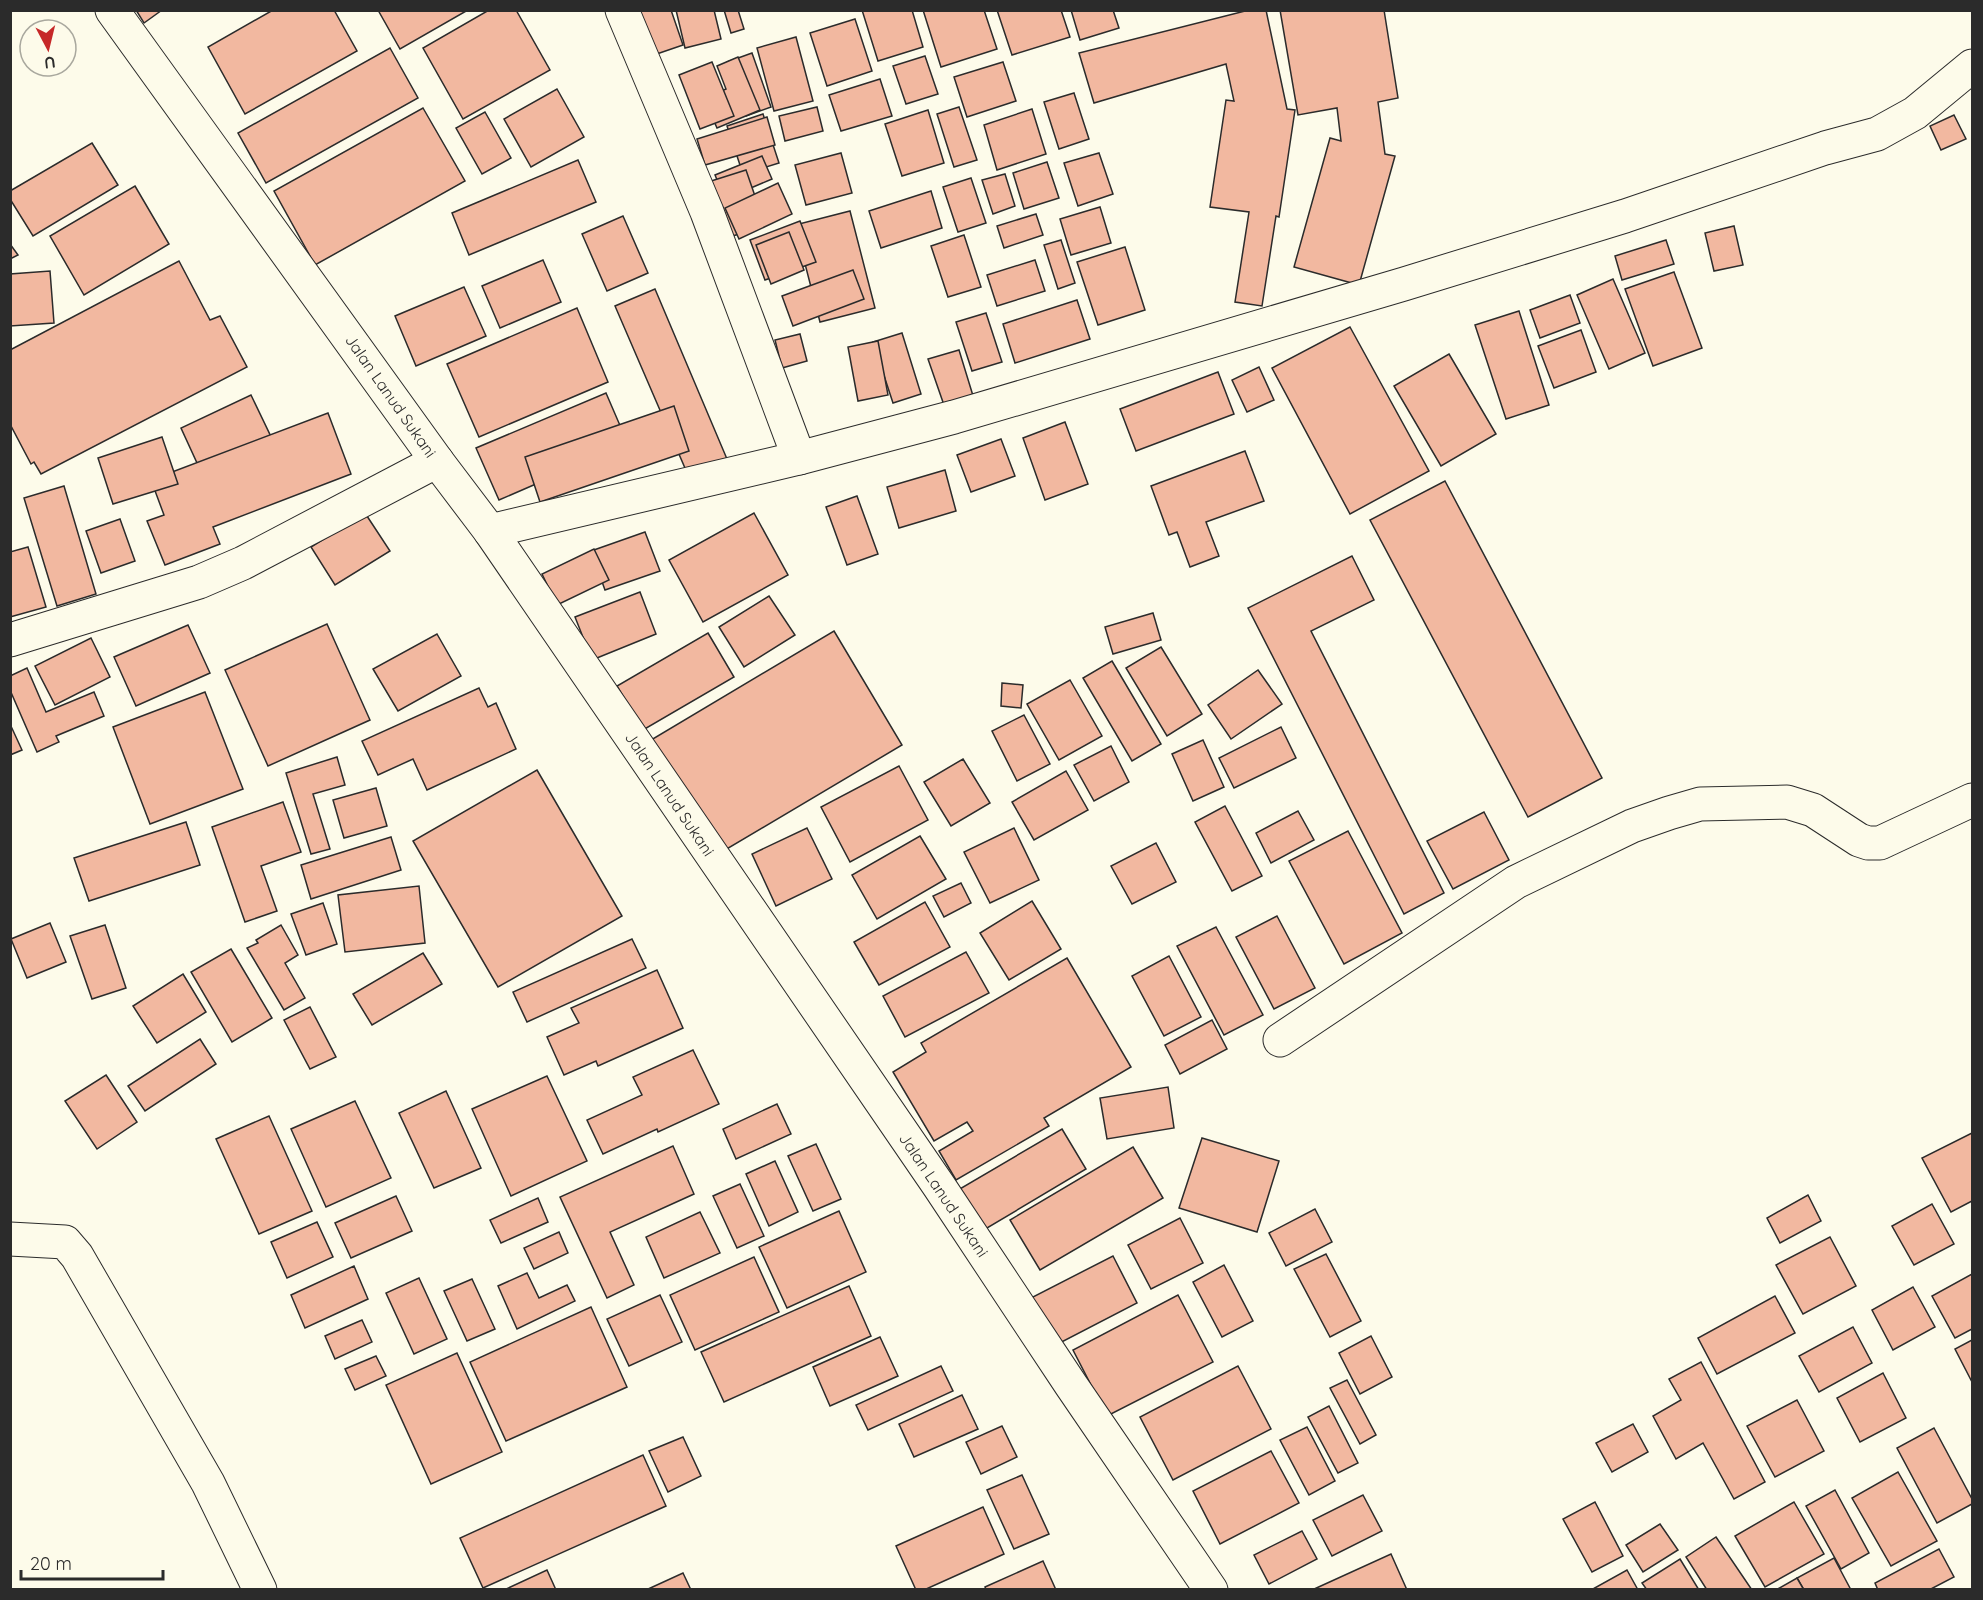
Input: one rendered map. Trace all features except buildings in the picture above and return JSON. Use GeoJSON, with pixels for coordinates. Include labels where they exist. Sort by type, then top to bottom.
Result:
{"type":"FeatureCollection","features":[{"type":"Feature","properties":{"kind":"street","name":"Jalan Lanud Sukani"},"geometry":{"type":"LineString","coordinates":[[112,10],[490,531],[939,1186],[1210,1590]]}},
{"type":"Feature","properties":{"kind":"street"},"geometry":{"type":"LineString","coordinates":[[622,10],[707,212],[799,458]]}},
{"type":"Feature","properties":{"kind":"street"},"geometry":{"type":"LineString","coordinates":[[490,531],[799,458],[954,417],[1625,216],[1825,148],[1877,134],[1915,113],[1972,66]]}},
{"type":"Feature","properties":{"kind":"street"},"geometry":{"type":"LineString","coordinates":[[10,640],[199,582],[243,563],[437,461]]}},
{"type":"Feature","properties":{"kind":"street"},"geometry":{"type":"LineString","coordinates":[[1280,1040],[1516,882],[1632,826],[1669,813],[1700,804],[1787,802],[1813,810],[1859,840],[1880,843],[1972,800]]}},
{"type":"Feature","properties":{"kind":"street"},"geometry":{"type":"LineString","coordinates":[[10,1239],[65,1242],[77,1256],[208,1483],[260,1590]]}}]}
